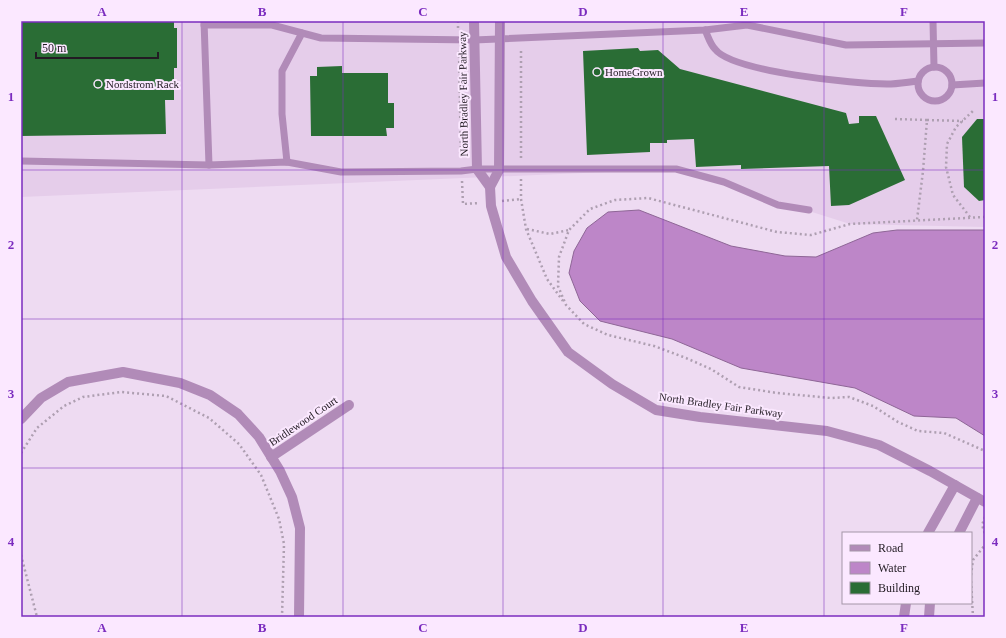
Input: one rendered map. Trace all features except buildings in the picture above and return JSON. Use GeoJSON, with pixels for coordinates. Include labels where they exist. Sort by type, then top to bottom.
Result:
{"type":"FeatureCollection","features":[{"type":"Feature","properties":{"kind":"street","name":"North Bradley Fair Parkway"},"geometry":{"type":"LineString","coordinates":[[474,21],[476,169],[490,187],[491,206],[506,257],[532,301],[568,352],[612,384],[656,410],[700,417],[827,431],[879,445],[930,470],[981,500]]}},
{"type":"Feature","properties":{"kind":"street"},"geometry":{"type":"LineString","coordinates":[[490,187],[499,170],[500,21]]}},
{"type":"Feature","properties":{"kind":"street"},"geometry":{"type":"LineString","coordinates":[[21,419],[41,398],[68,382],[123,372],[180,383],[210,395],[238,414],[258,437],[280,471],[292,497],[300,528],[299,617]]}},
{"type":"Feature","properties":{"kind":"street","name":"Bridlewood Court"},"geometry":{"type":"LineString","coordinates":[[271,457],[349,405]]}},
{"type":"Feature","properties":{"kind":"street"},"geometry":{"type":"LineString","coordinates":[[929,532],[955,485]]}},
{"type":"Feature","properties":{"kind":"street"},"geometry":{"type":"LineString","coordinates":[[960,532],[981,500]]}},
{"type":"Feature","properties":{"kind":"street"},"geometry":{"type":"LineString","coordinates":[[904,617],[906,604]]}},
{"type":"Feature","properties":{"kind":"street"},"geometry":{"type":"LineString","coordinates":[[928,617],[930,604]]}},
{"type":"Feature","properties":{"kind":"lane"},"geometry":{"type":"LineString","coordinates":[[933,21],[934,67]]}},
{"type":"Feature","properties":{"kind":"lane"},"geometry":{"type":"LineString","coordinates":[[209,165],[204,23],[272,23],[321,38],[474,40],[705,30],[747,26],[846,45],[985,44]]}},
{"type":"Feature","properties":{"kind":"lane"},"geometry":{"type":"LineString","coordinates":[[705,30],[715,50],[730,60],[766,70],[848,82],[889,84],[918,81]]}},
{"type":"Feature","properties":{"kind":"lane"},"geometry":{"type":"LineString","coordinates":[[287,162],[282,114],[282,71],[302,33]]}},
{"type":"Feature","properties":{"kind":"lane"},"geometry":{"type":"LineString","coordinates":[[934,67],[940,67],[949,74],[952,85],[948,95],[939,101],[933,102],[922,97],[917,87],[919,75],[928,68],[934,67]]}},
{"type":"Feature","properties":{"kind":"lane"},"geometry":{"type":"LineString","coordinates":[[952,85],[985,83]]}},
{"type":"Feature","properties":{"kind":"lane"},"geometry":{"type":"LineString","coordinates":[[21,161],[209,165],[287,162],[341,172],[461,171],[476,169],[676,169],[724,182],[778,205],[809,210]]}},
{"type":"Feature","properties":{"kind":"path"},"geometry":{"type":"LineString","coordinates":[[970,217],[953,195],[946,167],[947,144],[956,127],[974,110]]}},
{"type":"Feature","properties":{"kind":"path"},"geometry":{"type":"LineString","coordinates":[[895,119],[962,121]]}},
{"type":"Feature","properties":{"kind":"path"},"geometry":{"type":"LineString","coordinates":[[917,220],[927,120]]}},
{"type":"Feature","properties":{"kind":"path"},"geometry":{"type":"LineString","coordinates":[[985,216],[850,224],[811,235],[777,232],[648,198],[616,200],[590,209],[568,230],[559,258],[558,286],[566,305],[584,324],[608,335],[654,346],[686,358],[711,369],[739,387],[777,393],[831,398],[849,397],[873,406],[898,422],[918,431],[944,433],[985,451]]}},
{"type":"Feature","properties":{"kind":"path"},"geometry":{"type":"LineString","coordinates":[[526,229],[550,234],[568,230]]}},
{"type":"Feature","properties":{"kind":"path"},"geometry":{"type":"LineString","coordinates":[[21,453],[37,428],[64,406],[83,397],[121,392],[166,396],[209,418],[239,444],[261,475],[279,519],[284,544],[282,617]]}},
{"type":"Feature","properties":{"kind":"path"},"geometry":{"type":"LineString","coordinates":[[985,518],[982,525],[985,534]]}},
{"type":"Feature","properties":{"kind":"path"},"geometry":{"type":"LineString","coordinates":[[972,568],[973,560],[985,545]]}},
{"type":"Feature","properties":{"kind":"path"},"geometry":{"type":"LineString","coordinates":[[21,555],[37,617]]}},
{"type":"Feature","properties":{"kind":"path"},"geometry":{"type":"LineString","coordinates":[[972,599],[973,617]]}},
{"type":"Feature","properties":{"kind":"shaded area"},"geometry":{"type":"Polygon","coordinates":[[[21,21],[985,21],[985,227],[850,224],[676,169],[21,197],[21,21]]]}},
{"type":"Feature","properties":{"kind":"water"},"geometry":{"type":"Polygon","coordinates":[[[639,210],[731,246],[785,256],[816,257],[873,233],[897,230],[985,230],[985,436],[956,418],[914,416],[855,388],[741,368],[672,339],[600,321],[580,301],[569,273],[574,251],[587,228],[608,212],[639,210]]]}},
{"type":"Feature","properties":{"kind":"place","name":"HomeGrown"},"geometry":{"type":"Point","coordinates":[597,72]}},
{"type":"Feature","properties":{"kind":"place","name":"Nordstrom Rack"},"geometry":{"type":"Point","coordinates":[98,84]}}]}
